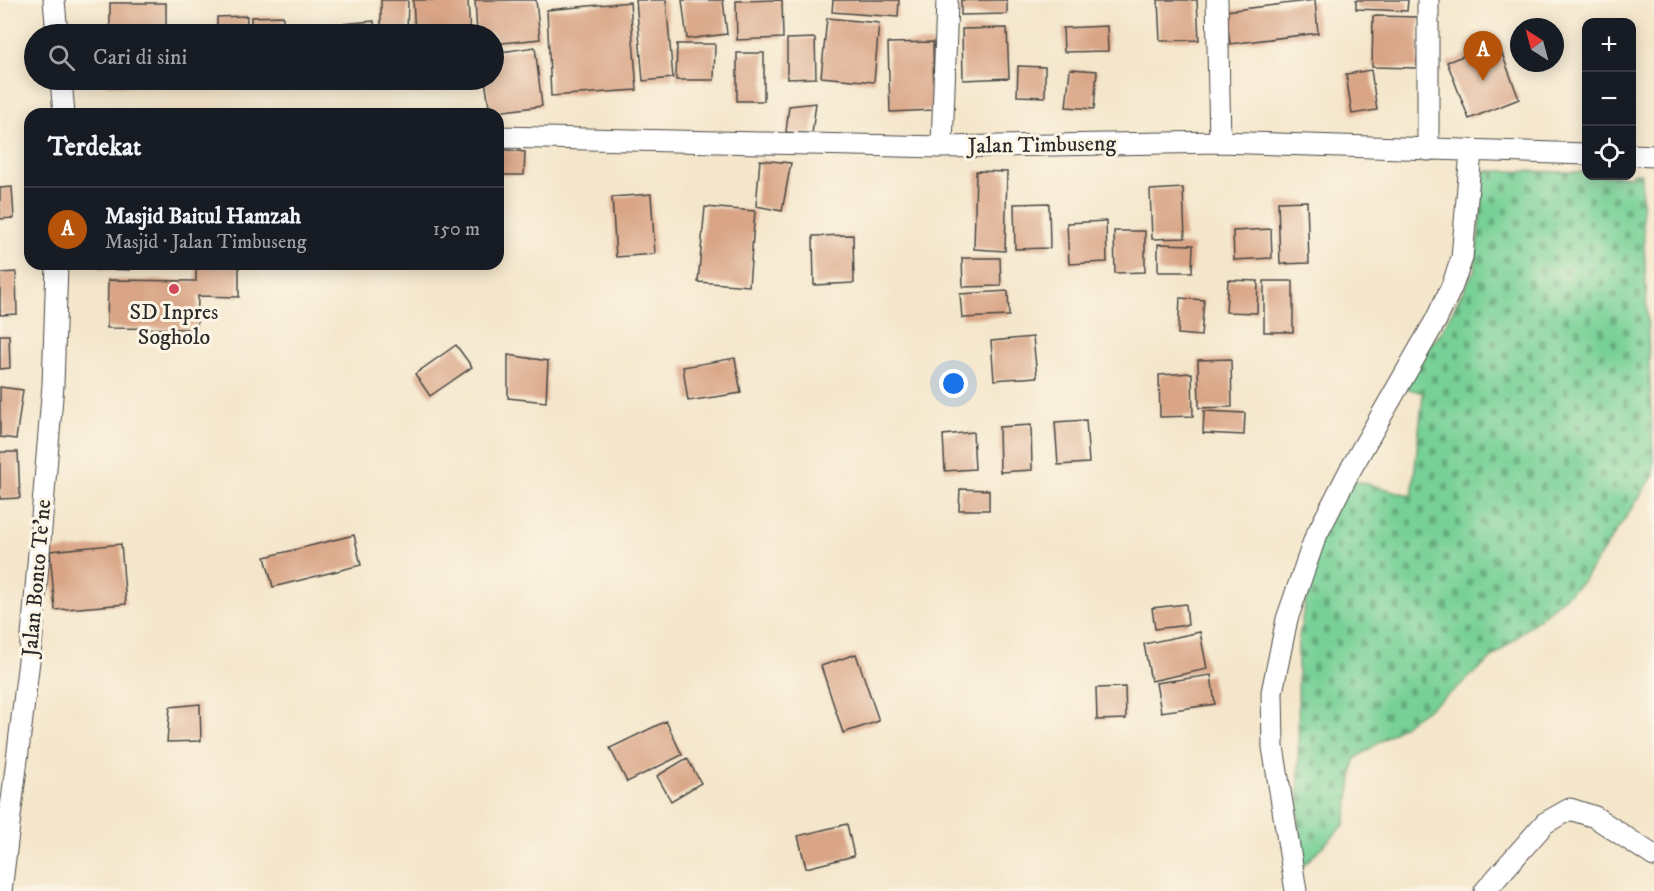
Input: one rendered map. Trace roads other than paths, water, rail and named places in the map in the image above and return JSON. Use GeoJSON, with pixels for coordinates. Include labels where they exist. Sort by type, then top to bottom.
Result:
{"type":"FeatureCollection","features":[{"type":"Feature","properties":{"kind":"street"},"geometry":{"type":"LineString","coordinates":[[54,0],[56,24]]}},
{"type":"Feature","properties":{"kind":"street"},"geometry":{"type":"LineString","coordinates":[[942,147],[947,0]]}},
{"type":"Feature","properties":{"kind":"street"},"geometry":{"type":"LineString","coordinates":[[1217,0],[1220,142]]}},
{"type":"Feature","properties":{"kind":"street"},"geometry":{"type":"LineString","coordinates":[[1428,0],[1428,150]]}},
{"type":"Feature","properties":{"kind":"street"},"geometry":{"type":"LineString","coordinates":[[62,90],[63,108]]}},
{"type":"Feature","properties":{"kind":"street","name":"Jalan Timbuseng"},"geometry":{"type":"LineString","coordinates":[[504,137],[942,147],[1220,142],[1582,154]]}},
{"type":"Feature","properties":{"kind":"street"},"geometry":{"type":"LineString","coordinates":[[1296,891],[1273,747],[1272,692],[1287,619],[1316,538],[1349,472],[1436,320],[1452,286],[1462,258],[1472,151]]}},
{"type":"Feature","properties":{"kind":"street"},"geometry":{"type":"LineString","coordinates":[[1636,155],[1654,156]]}},
{"type":"Feature","properties":{"kind":"street","name":"Jalan Bonto Te'ne"},"geometry":{"type":"LineString","coordinates":[[1,891],[32,636],[53,385],[57,270]]}},
{"type":"Feature","properties":{"kind":"street"},"geometry":{"type":"LineString","coordinates":[[1485,891],[1545,823],[1570,808],[1595,817],[1654,856]]}},
{"type":"Feature","properties":{"kind":"place","name":"Masjid Baitul Hamzah"},"geometry":{"type":"Point","coordinates":[1483,81]}},
{"type":"Feature","properties":{"kind":"place","name":"SD Inpres Sogholo"},"geometry":{"type":"Point","coordinates":[174,289]}}]}
